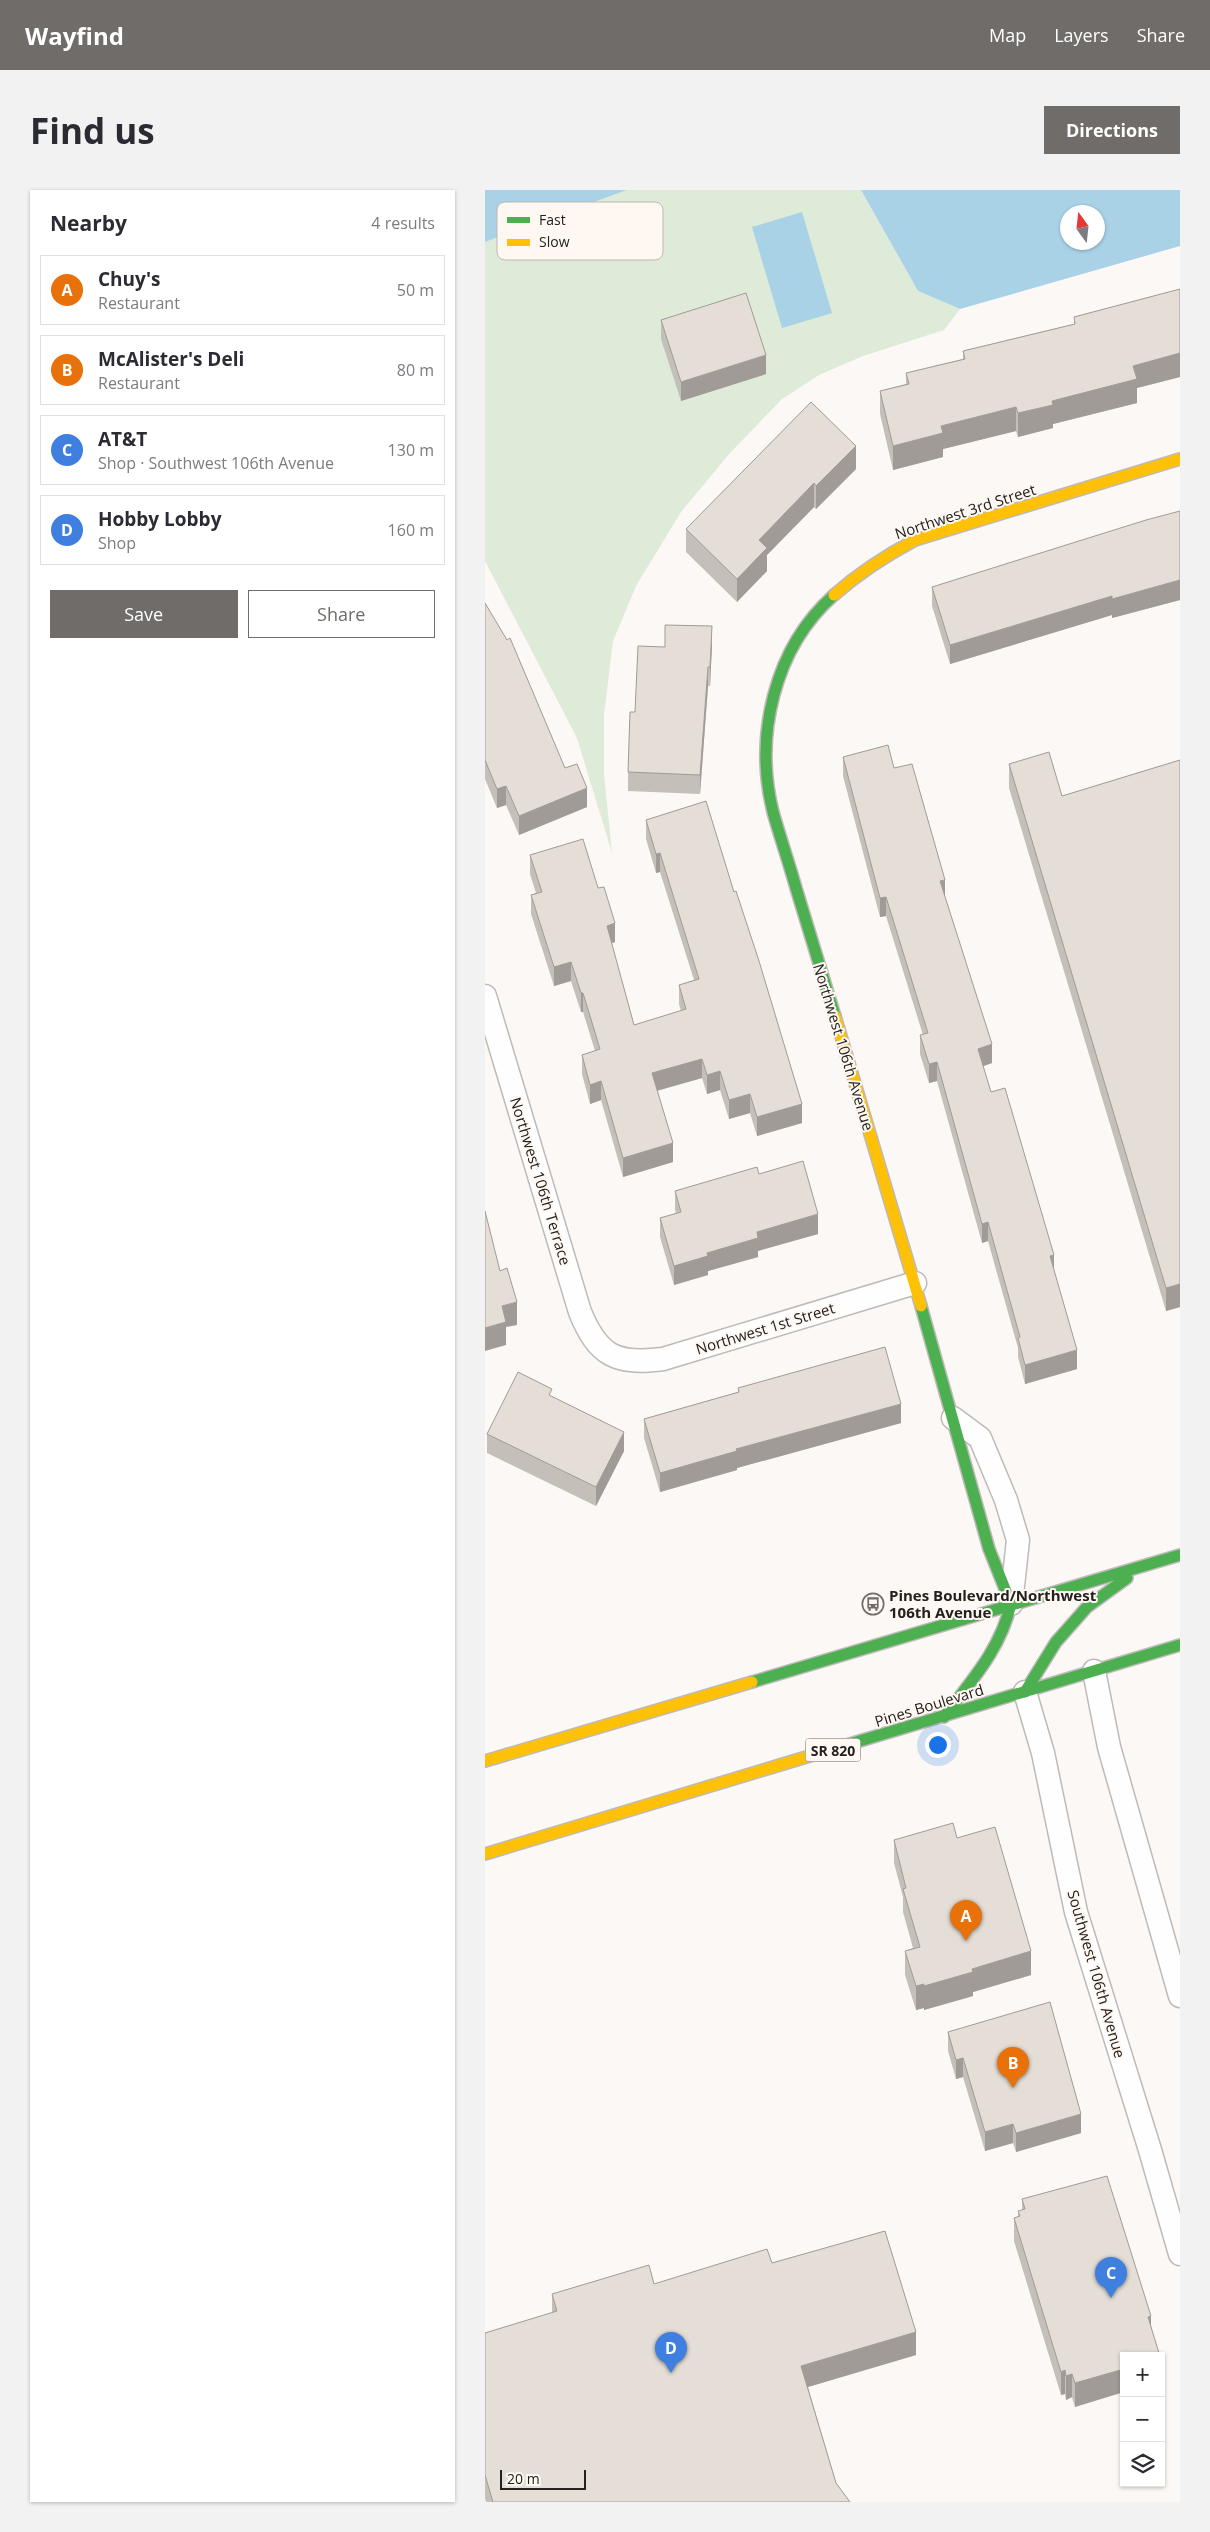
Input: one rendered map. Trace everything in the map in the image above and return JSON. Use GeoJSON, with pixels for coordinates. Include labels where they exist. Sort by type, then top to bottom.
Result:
{"type":"FeatureCollection","features":[{"type":"Feature","properties":{"kind":"main road","name":"Northwest 3rd Street"},"geometry":{"type":"LineString","coordinates":[[780,673],[793,647],[809,622],[832,594],[858,572],[885,554],[915,540],[1180,459]]}},
{"type":"Feature","properties":{"kind":"main road","name":"Northwest 106th Avenue"},"geometry":{"type":"LineString","coordinates":[[780,673],[772,700],[767,729],[766,759],[773,810],[915,1283],[989,1549],[1011,1604]]}},
{"type":"Feature","properties":{"kind":"main road"},"geometry":{"type":"LineString","coordinates":[[485,1761],[1180,1555]]}},
{"type":"Feature","properties":{"kind":"main road"},"geometry":{"type":"LineString","coordinates":[[1025,1692],[1057,1642],[1087,1607],[1145,1566]]}},
{"type":"Feature","properties":{"kind":"main road"},"geometry":{"type":"LineString","coordinates":[[944,1717],[987,1660],[1005,1629],[1011,1604]]}},
{"type":"Feature","properties":{"kind":"main road","name":"Pines Boulevard"},"geometry":{"type":"LineString","coordinates":[[485,1854],[1180,1645]]}},
{"type":"Feature","properties":{"kind":"street","name":"Northwest 106th Terrace"},"geometry":{"type":"LineString","coordinates":[[485,996],[580,1312],[590,1335],[600,1347],[613,1356]]}},
{"type":"Feature","properties":{"kind":"street","name":"Northwest 1st Street"},"geometry":{"type":"LineString","coordinates":[[613,1356],[630,1361],[663,1359],[915,1283]]}},
{"type":"Feature","properties":{"kind":"street"},"geometry":{"type":"LineString","coordinates":[[953,1418],[981,1438],[1006,1500],[1018,1540],[1011,1604]]}},
{"type":"Feature","properties":{"kind":"street"},"geometry":{"type":"LineString","coordinates":[[1094,1671],[1109,1747],[1180,1996]]}},
{"type":"Feature","properties":{"kind":"street","name":"Southwest 106th Avenue"},"geometry":{"type":"LineString","coordinates":[[1025,1692],[1043,1752],[1076,1912],[1151,2150],[1180,2254]]}},
{"type":"Feature","properties":{"kind":"green space"},"geometry":{"type":"Polygon","coordinates":[[[627,190],[861,190],[918,291],[960,309],[944,330],[863,356],[819,375],[782,399],[730,453],[681,512],[636,586],[613,641],[604,715],[604,774],[612,853],[577,738],[485,561],[485,242],[497,238],[497,260],[663,260],[663,202],[594,202],[627,190]]]}},
{"type":"Feature","properties":{"kind":"water"},"geometry":{"type":"Polygon","coordinates":[[[485,190],[627,190],[594,202],[497,202],[497,238],[485,242],[485,190]]]}},
{"type":"Feature","properties":{"kind":"water"},"geometry":{"type":"Polygon","coordinates":[[[861,190],[1180,190],[1180,246],[960,309],[918,291],[861,190]]]}},
{"type":"Feature","properties":{"kind":"water"},"geometry":{"type":"Polygon","coordinates":[[[802,212],[832,313],[782,328],[752,227],[802,212]]]}},
{"type":"Feature","properties":{"kind":"building"},"geometry":{"type":"Polygon","coordinates":[[[1180,289],[1180,353],[1133,366],[1137,379],[1052,401],[1053,405],[1018,413],[1016,407],[941,426],[943,433],[893,446],[880,391],[909,384],[906,373],[965,359],[963,351],[1075,324],[1074,317],[1180,289]]]}},
{"type":"Feature","properties":{"kind":"building"},"geometry":{"type":"Polygon","coordinates":[[[746,293],[766,355],[681,382],[661,320],[746,293]]]}},
{"type":"Feature","properties":{"kind":"building"},"geometry":{"type":"Polygon","coordinates":[[[811,402],[856,446],[816,486],[814,483],[759,540],[767,548],[737,579],[686,529],[811,402]]]}},
{"type":"Feature","properties":{"kind":"building"},"geometry":{"type":"Polygon","coordinates":[[[1180,511],[1180,580],[1112,599],[1112,596],[950,645],[932,587],[1180,511]]]}},
{"type":"Feature","properties":{"kind":"building"},"geometry":{"type":"Polygon","coordinates":[[[485,603],[507,640],[510,638],[565,768],[577,764],[587,788],[519,816],[506,786],[497,789],[485,760],[485,603]]]}},
{"type":"Feature","properties":{"kind":"building"},"geometry":{"type":"Polygon","coordinates":[[[665,625],[712,626],[700,775],[628,772],[630,712],[635,712],[638,646],[665,647],[665,625]]]}},
{"type":"Feature","properties":{"kind":"building"},"geometry":{"type":"Polygon","coordinates":[[[888,745],[894,768],[912,764],[945,880],[940,881],[992,1044],[978,1049],[991,1092],[1005,1088],[1054,1255],[1050,1256],[1077,1350],[1025,1365],[1018,1338],[1020,1337],[988,1222],[982,1224],[937,1062],[929,1064],[920,1035],[928,1033],[886,897],[880,898],[843,757],[888,745]]]}},
{"type":"Feature","properties":{"kind":"building"},"geometry":{"type":"Polygon","coordinates":[[[1049,752],[1062,796],[1180,760],[1180,1284],[1166,1288],[1009,764],[1049,752]]]}},
{"type":"Feature","properties":{"kind":"building"},"geometry":{"type":"Polygon","coordinates":[[[706,801],[734,892],[736,891],[759,961],[802,1104],[757,1117],[750,1094],[729,1100],[720,1071],[707,1075],[702,1059],[652,1073],[673,1143],[623,1158],[601,1081],[590,1085],[582,1055],[600,1049],[583,993],[581,993],[571,962],[554,967],[531,895],[542,892],[530,855],[583,839],[598,888],[604,887],[615,923],[607,926],[634,1025],[686,1009],[679,985],[699,979],[660,853],[656,854],[646,820],[706,801]]]}},
{"type":"Feature","properties":{"kind":"building"},"geometry":{"type":"Polygon","coordinates":[[[803,1161],[818,1214],[757,1232],[758,1238],[707,1253],[708,1256],[674,1266],[660,1218],[681,1212],[675,1191],[757,1167],[759,1174],[803,1161]]]}},
{"type":"Feature","properties":{"kind":"building"},"geometry":{"type":"Polygon","coordinates":[[[485,1211],[500,1271],[507,1268],[517,1302],[502,1306],[506,1322],[485,1328],[485,1211]]]}},
{"type":"Feature","properties":{"kind":"building"},"geometry":{"type":"Polygon","coordinates":[[[885,1347],[901,1404],[736,1449],[737,1451],[660,1473],[644,1419],[739,1392],[738,1388],[885,1347]]]}},
{"type":"Feature","properties":{"kind":"building"},"geometry":{"type":"Polygon","coordinates":[[[518,1372],[552,1389],[549,1395],[624,1432],[596,1487],[487,1434],[518,1372]]]}},
{"type":"Feature","properties":{"kind":"building"},"geometry":{"type":"Polygon","coordinates":[[[953,1823],[957,1838],[995,1827],[1031,1951],[972,1969],[973,1972],[924,1986],[924,1984],[916,1986],[905,1951],[920,1947],[903,1889],[906,1888],[894,1840],[953,1823]]]}},
{"type":"Feature","properties":{"kind":"building"},"geometry":{"type":"Polygon","coordinates":[[[1050,2002],[1081,2114],[1016,2133],[1013,2124],[985,2132],[963,2058],[956,2060],[948,2032],[1050,2002]]]}},
{"type":"Feature","properties":{"kind":"building"},"geometry":{"type":"Polygon","coordinates":[[[1107,2176],[1151,2316],[1148,2317],[1159,2352],[1120,2352],[1120,2370],[1075,2383],[1072,2374],[1066,2376],[1065,2370],[1061,2372],[1014,2218],[1020,2216],[1018,2211],[1025,2209],[1022,2199],[1107,2176]]]}},
{"type":"Feature","properties":{"kind":"building"},"geometry":{"type":"Polygon","coordinates":[[[885,2231],[916,2332],[801,2366],[836,2483],[850,2502],[493,2502],[485,2475],[485,2333],[557,2311],[552,2294],[649,2265],[654,2284],[767,2249],[772,2263],[885,2231]]]}},
{"type":"Feature","properties":{"kind":"traffic: fast"},"geometry":{"type":"LineString","coordinates":[[834,595],[813,616],[796,641],[783,667],[774,695],[768,724],[766,753],[768,783],[773,812],[835,1016]]}},
{"type":"Feature","properties":{"kind":"traffic: fast"},"geometry":{"type":"LineString","coordinates":[[921,1306],[989,1549],[1011,1604]]}},
{"type":"Feature","properties":{"kind":"traffic: fast"},"geometry":{"type":"LineString","coordinates":[[752,1682],[1180,1555]]}},
{"type":"Feature","properties":{"kind":"traffic: fast"},"geometry":{"type":"LineString","coordinates":[[1025,1692],[1056,1642],[1087,1607],[1127,1578]]}},
{"type":"Feature","properties":{"kind":"traffic: fast"},"geometry":{"type":"LineString","coordinates":[[944,1717],[984,1664],[1000,1636],[1011,1604]]}},
{"type":"Feature","properties":{"kind":"traffic: fast"},"geometry":{"type":"LineString","coordinates":[[813,1755],[1180,1645]]}},
{"type":"Feature","properties":{"kind":"traffic: slow"},"geometry":{"type":"LineString","coordinates":[[834,595],[873,565],[915,540],[1180,459]]}},
{"type":"Feature","properties":{"kind":"traffic: slow"},"geometry":{"type":"LineString","coordinates":[[835,1016],[921,1306]]}},
{"type":"Feature","properties":{"kind":"traffic: slow"},"geometry":{"type":"LineString","coordinates":[[485,1761],[752,1682]]}},
{"type":"Feature","properties":{"kind":"traffic: slow"},"geometry":{"type":"LineString","coordinates":[[485,1854],[813,1755]]}},
{"type":"Feature","properties":{"kind":"place","name":"Pines Boulevard/Northwest 106th Avenue"},"geometry":{"type":"Point","coordinates":[873,1604]}},
{"type":"Feature","properties":{"kind":"place","name":"Chuy's"},"geometry":{"type":"Point","coordinates":[966,1941]}},
{"type":"Feature","properties":{"kind":"place","name":"McAlister's Deli"},"geometry":{"type":"Point","coordinates":[1013,2088]}},
{"type":"Feature","properties":{"kind":"place","name":"AT&T"},"geometry":{"type":"Point","coordinates":[1111,2298]}},
{"type":"Feature","properties":{"kind":"place","name":"Hobby Lobby"},"geometry":{"type":"Point","coordinates":[671,2373]}}]}
